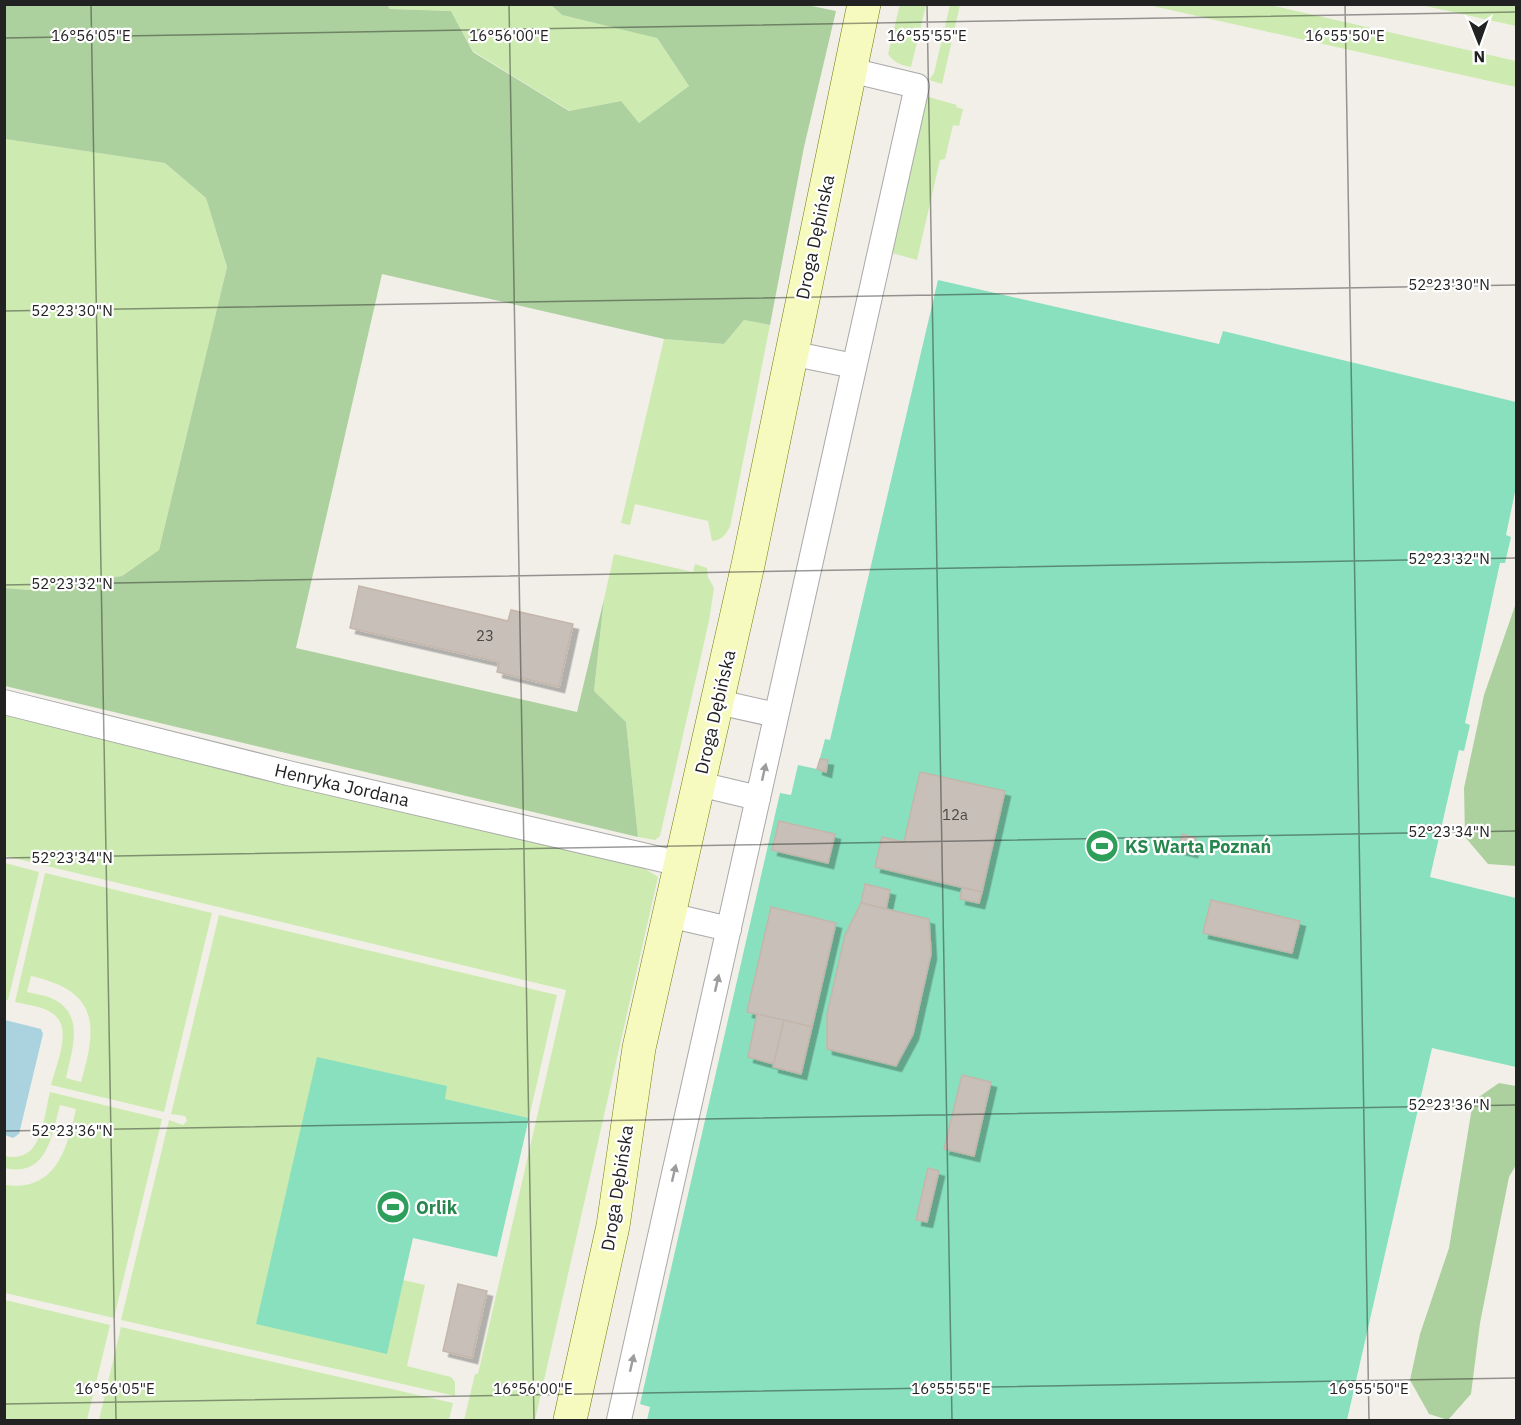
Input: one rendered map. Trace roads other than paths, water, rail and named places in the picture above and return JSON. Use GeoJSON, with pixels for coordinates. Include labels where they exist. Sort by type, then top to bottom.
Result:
{"type":"FeatureCollection","features":[{"type":"Feature","properties":{"kind":"street","name":"Droga Dębińska"},"geometry":{"type":"LineString","coordinates":[[570,1420],[613,1226],[639,1048],[718,702],[864,4]]}},
{"type":"Feature","properties":{"kind":"street"},"geometry":{"type":"LineString","coordinates":[[619,1420],[917,86],[850,70]]}},
{"type":"Feature","properties":{"kind":"street"},"geometry":{"type":"LineString","coordinates":[[790,353],[854,366]]}},
{"type":"Feature","properties":{"kind":"street","name":"Henryka Jordana"},"geometry":{"type":"LineString","coordinates":[[4,702],[288,773],[681,864]]}},
{"type":"Feature","properties":{"kind":"street"},"geometry":{"type":"LineString","coordinates":[[718,702],[776,715]]}},
{"type":"Feature","properties":{"kind":"street"},"geometry":{"type":"LineString","coordinates":[[699,784],[758,798]]}},
{"type":"Feature","properties":{"kind":"street"},"geometry":{"type":"LineString","coordinates":[[669,915],[729,929]]}},
{"type":"Feature","properties":{"kind":"water"},"geometry":{"type":"Polygon","coordinates":[[[5,1020],[41,1029],[43,1034],[19,1134],[13,1138],[5,1135],[5,1020]]]}},
{"type":"Feature","properties":{"kind":"place","name":"KS Warta Poznań"},"geometry":{"type":"Point","coordinates":[1102,846]}},
{"type":"Feature","properties":{"kind":"place","name":"Orlik"},"geometry":{"type":"Point","coordinates":[393,1207]}}]}
